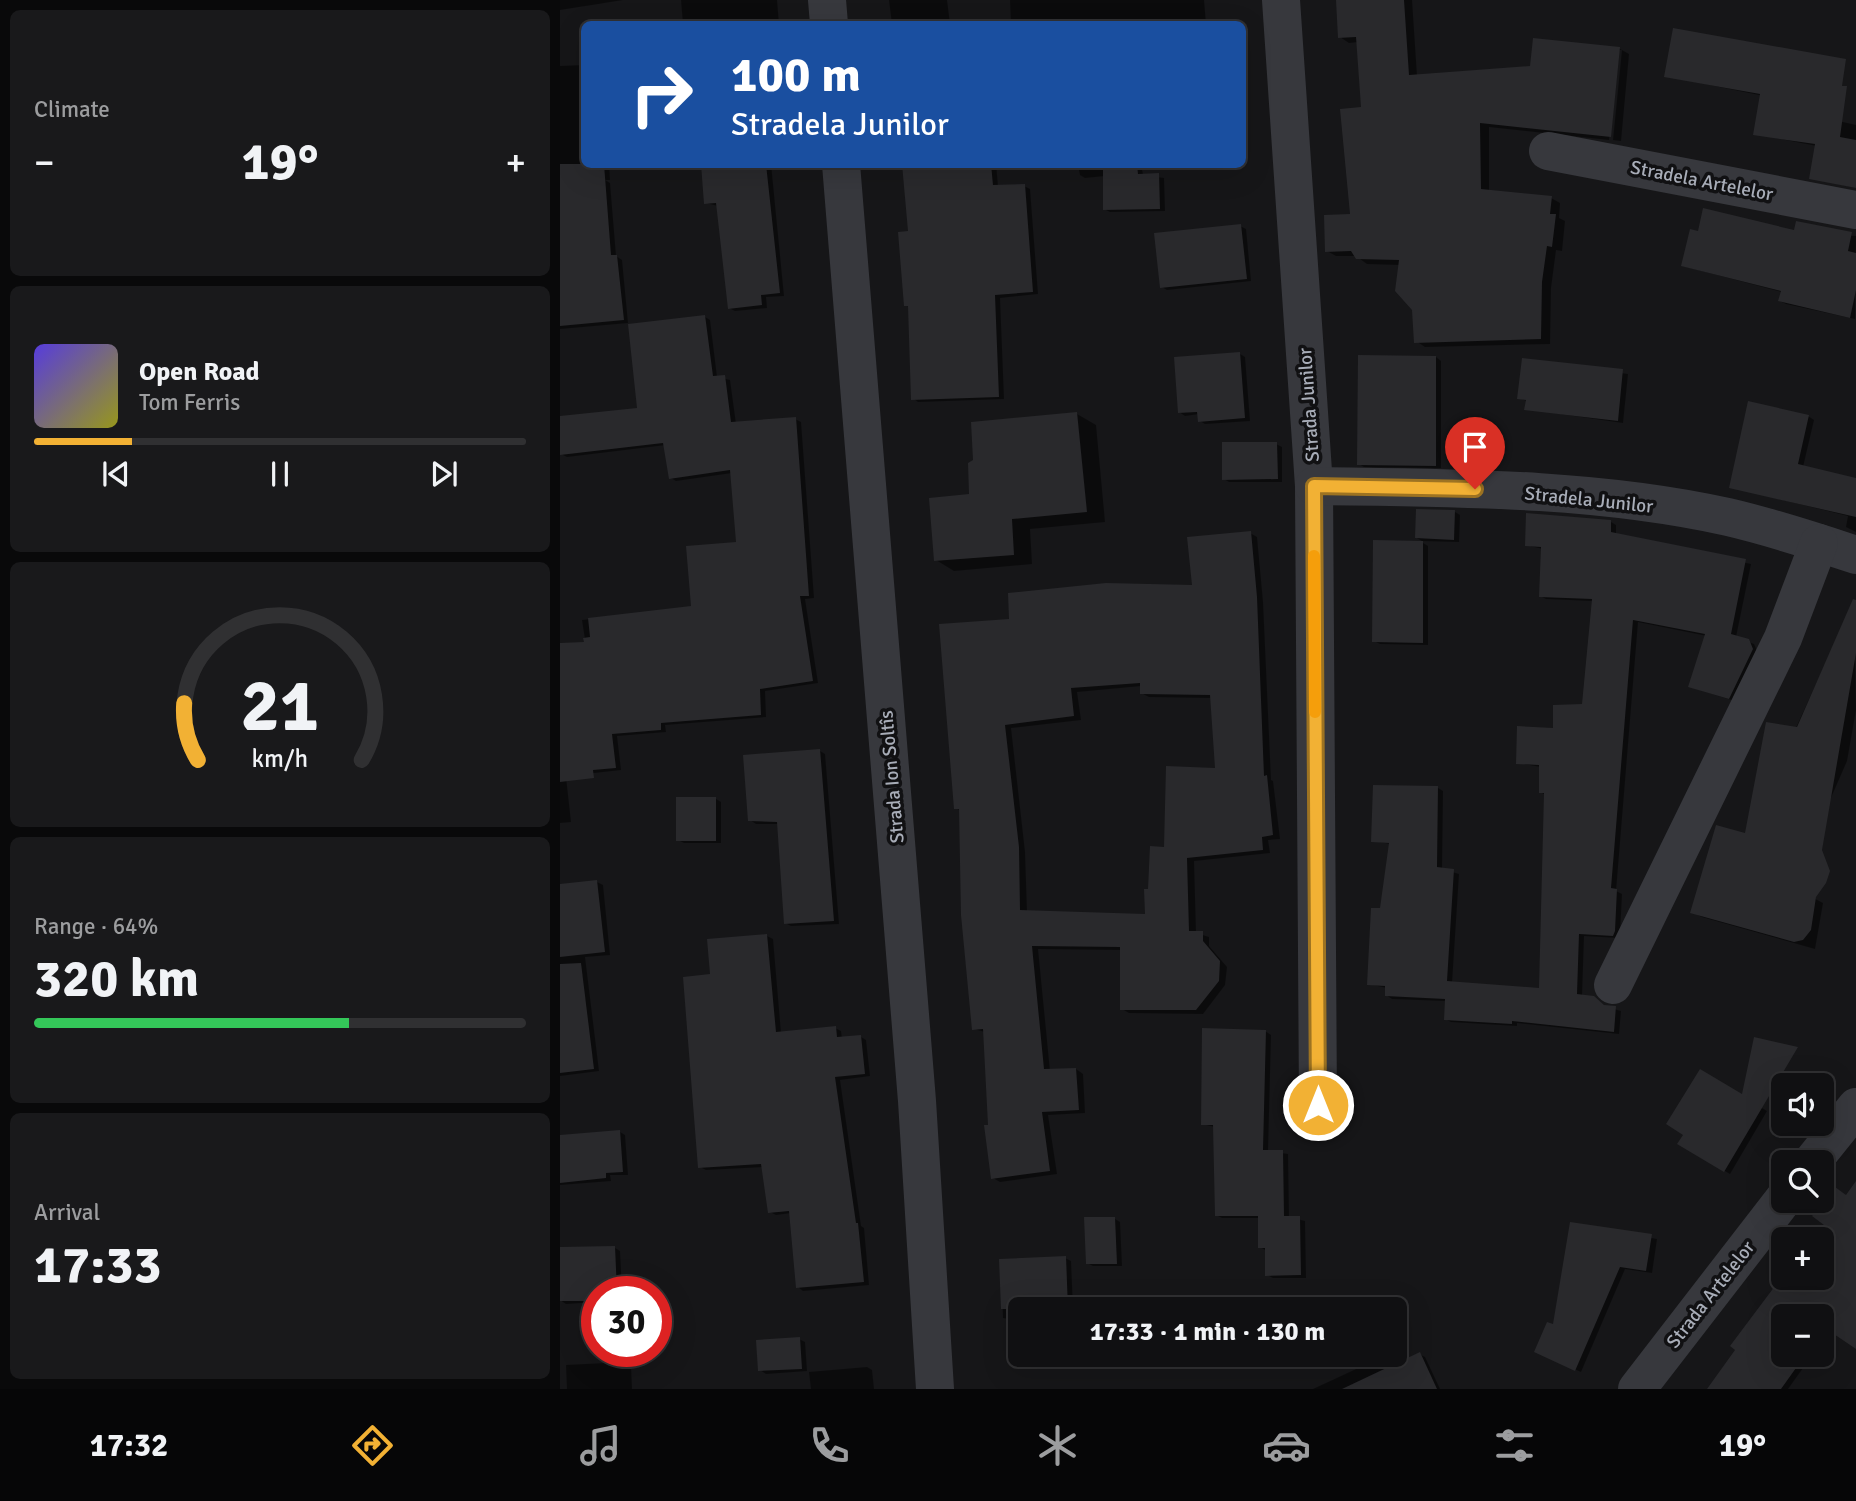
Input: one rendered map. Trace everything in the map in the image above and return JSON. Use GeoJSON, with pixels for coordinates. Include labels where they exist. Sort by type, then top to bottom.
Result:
{"type":"FeatureCollection","features":[{"type":"Feature","properties":{"kind":"street"},"geometry":{"type":"LineString","coordinates":[[827,0],[829,21]]}},
{"type":"Feature","properties":{"kind":"street","name":"Strada Junilor"},"geometry":{"type":"LineString","coordinates":[[1281,0],[1314,486],[1318,1105]]}},
{"type":"Feature","properties":{"kind":"street","name":"Stradela Artelelor"},"geometry":{"type":"LineString","coordinates":[[1548,151],[1856,210]]}},
{"type":"Feature","properties":{"kind":"street","name":"Strada Ion Soltîs"},"geometry":{"type":"LineString","coordinates":[[841,168],[917,1101],[935,1389]]}},
{"type":"Feature","properties":{"kind":"street","name":"Stradela Junilor"},"geometry":{"type":"LineString","coordinates":[[1314,486],[1502,489],[1637,503],[1728,517],[1856,555]]}},
{"type":"Feature","properties":{"kind":"street"},"geometry":{"type":"LineString","coordinates":[[1613,985],[1777,650],[1819,543]]}},
{"type":"Feature","properties":{"kind":"street"},"geometry":{"type":"LineString","coordinates":[[1822,1150],[1856,1107]]}},
{"type":"Feature","properties":{"kind":"street","name":"Strada Artelelor"},"geometry":{"type":"LineString","coordinates":[[1637,1389],[1772,1213]]}},
{"type":"Feature","properties":{"kind":"building"},"geometry":{"type":"Polygon","coordinates":[[[1336,0],[1404,0],[1409,75],[1530,66],[1533,38],[1620,47],[1611,137],[1480,123],[1481,189],[1552,196],[1550,214],[1556,214],[1552,247],[1547,246],[1542,282],[1541,339],[1414,343],[1412,310],[1395,291],[1399,260],[1356,259],[1351,251],[1325,252],[1324,215],[1350,214],[1340,109],[1361,107],[1356,37],[1338,38],[1336,0]]]}},
{"type":"Feature","properties":{"kind":"building"},"geometry":{"type":"Polygon","coordinates":[[[1673,28],[1846,59],[1842,86],[1847,86],[1840,137],[1856,140],[1856,188],[1809,179],[1815,144],[1753,135],[1760,94],[1664,77],[1673,28]]]}},
{"type":"Feature","properties":{"kind":"building"},"geometry":{"type":"Polygon","coordinates":[[[560,164],[604,168],[611,255],[617,255],[624,320],[560,326],[560,164]]]}},
{"type":"Feature","properties":{"kind":"building"},"geometry":{"type":"Polygon","coordinates":[[[701,168],[766,168],[780,293],[761,295],[762,305],[728,309],[716,203],[704,204],[701,168]]]}},
{"type":"Feature","properties":{"kind":"building"},"geometry":{"type":"Polygon","coordinates":[[[902,168],[991,168],[993,185],[1025,184],[1033,292],[995,295],[999,397],[911,400],[908,306],[904,306],[898,232],[908,231],[902,168]]]}},
{"type":"Feature","properties":{"kind":"building"},"geometry":{"type":"Polygon","coordinates":[[[1103,168],[1137,168],[1138,174],[1159,173],[1160,209],[1103,210],[1103,168]]]}},
{"type":"Feature","properties":{"kind":"building"},"geometry":{"type":"Polygon","coordinates":[[[1703,208],[1794,230],[1796,221],[1852,232],[1848,251],[1856,253],[1856,290],[1850,318],[1778,301],[1781,291],[1681,266],[1690,229],[1698,231],[1703,208]]]}},
{"type":"Feature","properties":{"kind":"building"},"geometry":{"type":"Polygon","coordinates":[[[1241,224],[1247,279],[1160,288],[1154,233],[1241,224]]]}},
{"type":"Feature","properties":{"kind":"building"},"geometry":{"type":"Polygon","coordinates":[[[705,315],[713,376],[725,375],[731,422],[796,417],[809,596],[800,596],[813,681],[760,689],[761,715],[661,723],[661,730],[612,734],[616,768],[593,770],[594,778],[560,782],[560,643],[584,642],[583,638],[590,637],[588,618],[691,606],[686,546],[736,542],[730,470],[669,479],[663,443],[560,455],[560,416],[637,408],[628,324],[705,315]]]}},
{"type":"Feature","properties":{"kind":"building"},"geometry":{"type":"Polygon","coordinates":[[[1240,352],[1245,418],[1198,422],[1197,412],[1178,413],[1174,357],[1240,352]]]}},
{"type":"Feature","properties":{"kind":"building"},"geometry":{"type":"Polygon","coordinates":[[[1358,355],[1436,356],[1436,466],[1357,465],[1358,355]]]}},
{"type":"Feature","properties":{"kind":"building"},"geometry":{"type":"Polygon","coordinates":[[[1522,358],[1623,369],[1618,421],[1524,410],[1526,400],[1517,399],[1522,358]]]}},
{"type":"Feature","properties":{"kind":"building"},"geometry":{"type":"Polygon","coordinates":[[[1748,401],[1809,415],[1798,464],[1856,478],[1856,517],[1729,488],[1748,401]]]}},
{"type":"Feature","properties":{"kind":"building"},"geometry":{"type":"Polygon","coordinates":[[[1077,412],[1087,512],[1012,519],[1014,555],[934,561],[929,498],[969,494],[968,463],[973,460],[971,422],[1077,412]]]}},
{"type":"Feature","properties":{"kind":"building"},"geometry":{"type":"Polygon","coordinates":[[[1222,442],[1277,442],[1278,479],[1222,480],[1222,442]]]}},
{"type":"Feature","properties":{"kind":"building"},"geometry":{"type":"Polygon","coordinates":[[[1416,509],[1455,510],[1454,540],[1415,538],[1416,509]]]}},
{"type":"Feature","properties":{"kind":"building"},"geometry":{"type":"Polygon","coordinates":[[[1526,513],[1611,520],[1611,532],[1746,559],[1731,634],[1749,639],[1753,649],[1729,699],[1688,687],[1705,634],[1633,620],[1611,888],[1617,889],[1615,931],[1613,936],[1579,934],[1577,994],[1594,996],[1604,1005],[1616,1006],[1614,1032],[1512,1021],[1512,1024],[1444,1020],[1445,999],[1385,996],[1385,986],[1367,985],[1371,908],[1380,908],[1389,843],[1371,842],[1373,785],[1438,786],[1437,867],[1454,869],[1447,981],[1539,988],[1544,793],[1539,793],[1539,765],[1516,764],[1517,726],[1553,728],[1553,705],[1582,704],[1592,599],[1539,597],[1541,547],[1525,546],[1526,513]]]}},
{"type":"Feature","properties":{"kind":"building"},"geometry":{"type":"Polygon","coordinates":[[[1251,531],[1257,597],[1264,776],[1267,775],[1273,835],[1262,837],[1263,850],[1187,858],[1189,931],[1203,931],[1203,941],[1220,961],[1219,981],[1196,1010],[1120,1010],[1120,947],[1032,946],[1044,1069],[1076,1068],[1079,1110],[1042,1112],[1050,1171],[991,1179],[984,1125],[988,1125],[983,1029],[972,1030],[961,915],[959,809],[954,809],[939,624],[1009,619],[1008,593],[1106,583],[1192,585],[1187,537],[1251,531]],[[1140,683],[1071,688],[1074,716],[1005,725],[1019,847],[1020,910],[1145,914],[1144,889],[1148,889],[1150,846],[1164,847],[1166,766],[1215,768],[1210,695],[1140,694],[1140,683]]]}},
{"type":"Feature","properties":{"kind":"building"},"geometry":{"type":"Polygon","coordinates":[[[1373,540],[1423,541],[1423,643],[1372,642],[1373,540]]]}},
{"type":"Feature","properties":{"kind":"building"},"geometry":{"type":"Polygon","coordinates":[[[1853,599],[1856,600],[1856,653],[1822,850],[1830,871],[1826,883],[1816,897],[1811,930],[1803,940],[1794,942],[1690,913],[1716,825],[1745,833],[1766,722],[1797,727],[1853,599]]]}},
{"type":"Feature","properties":{"kind":"building"},"geometry":{"type":"Polygon","coordinates":[[[820,749],[834,921],[784,924],[777,822],[748,821],[743,755],[820,749]]]}},
{"type":"Feature","properties":{"kind":"building"},"geometry":{"type":"Polygon","coordinates":[[[676,797],[716,797],[716,841],[676,841],[676,797]]]}},
{"type":"Feature","properties":{"kind":"building"},"geometry":{"type":"Polygon","coordinates":[[[597,880],[605,952],[560,957],[560,884],[597,880]]]}},
{"type":"Feature","properties":{"kind":"building"},"geometry":{"type":"Polygon","coordinates":[[[767,934],[776,1032],[836,1026],[837,1037],[861,1035],[865,1074],[835,1077],[858,1223],[864,1282],[796,1288],[789,1211],[768,1213],[761,1164],[698,1168],[683,977],[710,974],[707,939],[767,934]]]}},
{"type":"Feature","properties":{"kind":"building"},"geometry":{"type":"Polygon","coordinates":[[[581,963],[594,1069],[560,1073],[560,964],[581,963]]]}},
{"type":"Feature","properties":{"kind":"building"},"geometry":{"type":"Polygon","coordinates":[[[1202,1028],[1266,1030],[1263,1150],[1283,1150],[1284,1216],[1300,1216],[1301,1275],[1265,1276],[1265,1248],[1258,1248],[1258,1216],[1215,1216],[1213,1125],[1201,1125],[1202,1028]]]}},
{"type":"Feature","properties":{"kind":"building"},"geometry":{"type":"Polygon","coordinates":[[[1754,1037],[1798,1047],[1783,1073],[1771,1073],[1771,1093],[1724,1172],[1677,1144],[1683,1135],[1666,1124],[1700,1069],[1742,1094],[1754,1037]]]}},
{"type":"Feature","properties":{"kind":"building"},"geometry":{"type":"Polygon","coordinates":[[[620,1130],[623,1172],[606,1173],[606,1178],[560,1183],[560,1135],[620,1130]]]}},
{"type":"Feature","properties":{"kind":"building"},"geometry":{"type":"Polygon","coordinates":[[[1856,1181],[1856,1349],[1834,1334],[1834,1304],[1771,1304],[1771,1367],[1797,1367],[1781,1389],[1707,1389],[1735,1350],[1730,1346],[1772,1290],[1834,1290],[1834,1227],[1822,1227],[1824,1225],[1812,1216],[1814,1213],[1834,1213],[1835,1187],[1846,1195],[1856,1181]]]}},
{"type":"Feature","properties":{"kind":"building"},"geometry":{"type":"Polygon","coordinates":[[[1084,1217],[1115,1217],[1117,1264],[1086,1264],[1084,1217]]]}},
{"type":"Feature","properties":{"kind":"building"},"geometry":{"type":"Polygon","coordinates":[[[1570,1222],[1652,1234],[1646,1271],[1620,1267],[1575,1371],[1534,1352],[1547,1322],[1553,1324],[1570,1222]]]}},
{"type":"Feature","properties":{"kind":"building"},"geometry":{"type":"Polygon","coordinates":[[[615,1246],[616,1276],[581,1276],[581,1301],[560,1301],[560,1247],[615,1246]]]}},
{"type":"Feature","properties":{"kind":"building"},"geometry":{"type":"Polygon","coordinates":[[[1066,1256],[1068,1297],[1008,1297],[1008,1309],[1001,1309],[999,1259],[1066,1256]]]}},
{"type":"Feature","properties":{"kind":"building"},"geometry":{"type":"Polygon","coordinates":[[[800,1337],[802,1369],[758,1371],[756,1340],[800,1337]]]}},
{"type":"Feature","properties":{"kind":"building"},"geometry":{"type":"Polygon","coordinates":[[[1420,1352],[1437,1389],[1342,1389],[1388,1367],[1407,1367],[1407,1358],[1420,1352]]]}},
{"type":"Feature","properties":{"kind":"slow traffic"},"geometry":{"type":"LineString","coordinates":[[1314,556],[1315,712]]}},
{"type":"Feature","properties":{"kind":"route"},"geometry":{"type":"LineString","coordinates":[[1318,1105],[1314,486],[1475,489]]}}]}
